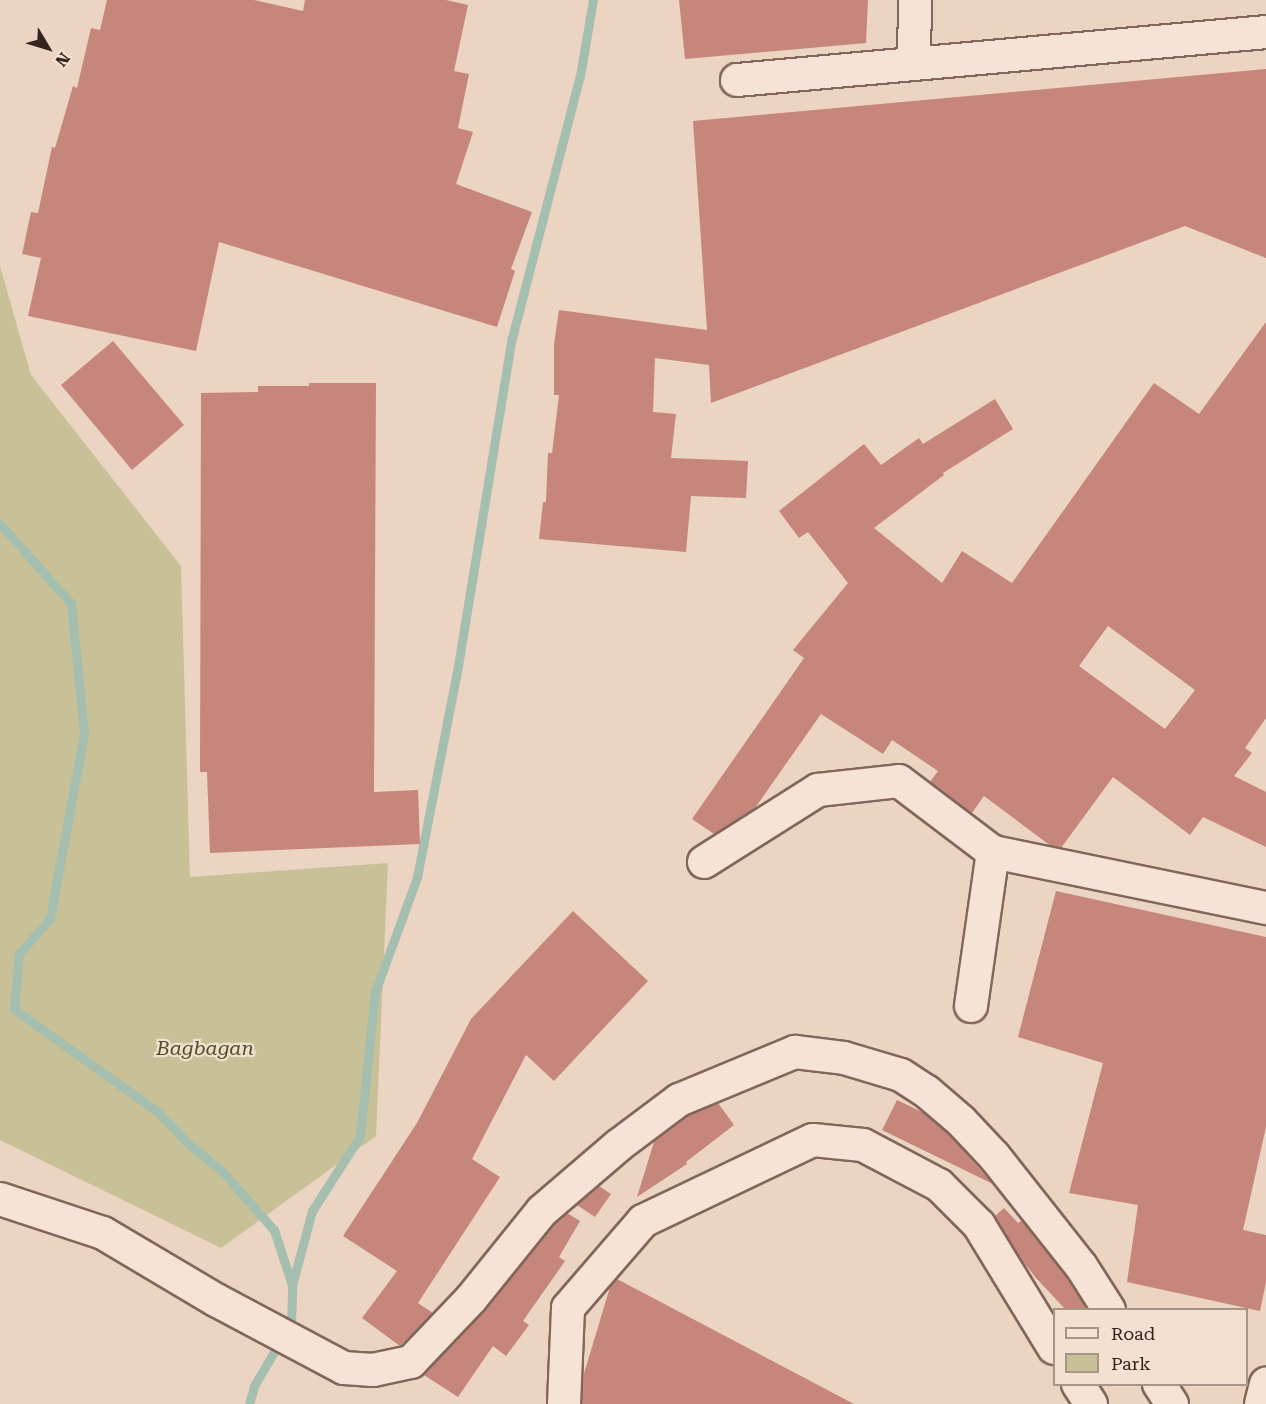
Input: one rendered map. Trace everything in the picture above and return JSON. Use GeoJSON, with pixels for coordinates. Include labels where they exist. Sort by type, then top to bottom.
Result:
{"type":"FeatureCollection","features":[{"type":"Feature","properties":{"kind":"street"},"geometry":{"type":"LineString","coordinates":[[914,62],[915,0]]}},
{"type":"Feature","properties":{"kind":"street"},"geometry":{"type":"LineString","coordinates":[[737,80],[914,62],[1266,32]]}},
{"type":"Feature","properties":{"kind":"street"},"geometry":{"type":"LineString","coordinates":[[704,862],[818,790],[898,781],[993,852],[1266,908]]}},
{"type":"Feature","properties":{"kind":"street"},"geometry":{"type":"LineString","coordinates":[[971,1006],[993,852]]}},
{"type":"Feature","properties":{"kind":"street"},"geometry":{"type":"LineString","coordinates":[[0,1199],[103,1233],[216,1300],[345,1368],[373,1370],[411,1362],[471,1299],[542,1211],[619,1145],[679,1100],[795,1052],[843,1058],[901,1075],[934,1099],[994,1155],[1081,1266],[1108,1308]]}},
{"type":"Feature","properties":{"kind":"street"},"geometry":{"type":"LineString","coordinates":[[564,1404],[568,1308],[643,1221],[813,1140],[863,1145],[939,1185],[979,1225],[1053,1346]]}},
{"type":"Feature","properties":{"kind":"street"},"geometry":{"type":"LineString","coordinates":[[1261,1404],[1266,1384]]}},
{"type":"Feature","properties":{"kind":"street"},"geometry":{"type":"LineString","coordinates":[[1079,1386],[1091,1404]]}},
{"type":"Feature","properties":{"kind":"street"},"geometry":{"type":"LineString","coordinates":[[1160,1386],[1172,1404]]}},
{"type":"Feature","properties":{"kind":"green space","name":"Bagbagan"},"geometry":{"type":"Polygon","coordinates":[[[0,266],[31,375],[181,566],[190,877],[388,863],[376,1136],[221,1248],[0,1140],[0,266]]]}},
{"type":"Feature","properties":{"kind":"building"},"geometry":{"type":"Polygon","coordinates":[[[107,0],[254,0],[303,11],[305,0],[446,0],[468,5],[454,71],[469,74],[458,128],[473,132],[456,184],[532,212],[511,269],[515,271],[497,327],[219,242],[196,351],[28,316],[41,258],[22,254],[31,212],[38,213],[52,147],[55,148],[73,86],[77,88],[91,28],[100,30],[107,0]]]}},
{"type":"Feature","properties":{"kind":"building"},"geometry":{"type":"Polygon","coordinates":[[[679,0],[868,0],[866,43],[685,59],[679,0]]]}},
{"type":"Feature","properties":{"kind":"building"},"geometry":{"type":"Polygon","coordinates":[[[1266,69],[1266,258],[1185,226],[711,403],[709,365],[655,358],[653,412],[676,414],[671,458],[748,461],[746,498],[691,496],[686,552],[539,539],[543,502],[546,502],[548,453],[552,453],[559,395],[554,395],[554,344],[559,310],[707,330],[693,121],[1266,69]]]}},
{"type":"Feature","properties":{"kind":"building"},"geometry":{"type":"Polygon","coordinates":[[[1266,322],[1266,718],[1245,748],[1252,753],[1234,776],[1266,792],[1266,847],[1203,817],[1190,835],[1113,777],[1061,848],[1051,846],[984,796],[972,813],[930,782],[938,771],[892,740],[883,754],[821,714],[755,808],[714,834],[692,819],[804,658],[793,650],[848,583],[808,532],[799,538],[779,511],[864,444],[881,465],[919,438],[923,444],[995,399],[1013,429],[943,473],[944,475],[874,528],[942,583],[962,551],[1012,583],[1154,383],[1199,414],[1266,322]],[[1108,626],[1079,666],[1165,729],[1195,690],[1108,626]]]}},
{"type":"Feature","properties":{"kind":"building"},"geometry":{"type":"Polygon","coordinates":[[[113,341],[184,425],[132,470],[61,385],[113,341]]]}},
{"type":"Feature","properties":{"kind":"building"},"geometry":{"type":"Polygon","coordinates":[[[309,383],[376,383],[374,792],[418,790],[420,844],[210,853],[207,772],[200,772],[201,393],[258,392],[258,386],[309,386],[309,383]]]}},
{"type":"Feature","properties":{"kind":"building"},"geometry":{"type":"Polygon","coordinates":[[[1056,891],[1266,937],[1266,1127],[1243,1230],[1266,1235],[1266,1282],[1260,1311],[1127,1282],[1138,1205],[1069,1193],[1103,1063],[1018,1037],[1056,891]]]}},
{"type":"Feature","properties":{"kind":"building"},"geometry":{"type":"Polygon","coordinates":[[[573,911],[648,981],[554,1081],[526,1055],[472,1159],[500,1177],[418,1303],[433,1313],[400,1346],[362,1318],[397,1271],[343,1236],[417,1123],[471,1019],[573,911]]]}},
{"type":"Feature","properties":{"kind":"building"},"geometry":{"type":"Polygon","coordinates":[[[897,1100],[924,1113],[949,1134],[993,1184],[882,1130],[897,1100]]]}},
{"type":"Feature","properties":{"kind":"building"},"geometry":{"type":"Polygon","coordinates":[[[718,1103],[734,1125],[686,1162],[687,1164],[637,1197],[654,1142],[688,1116],[718,1103]]]}},
{"type":"Feature","properties":{"kind":"building"},"geometry":{"type":"Polygon","coordinates":[[[599,1186],[611,1194],[595,1217],[577,1205],[599,1186]]]}},
{"type":"Feature","properties":{"kind":"building"},"geometry":{"type":"Polygon","coordinates":[[[1004,1208],[1018,1223],[1022,1220],[1066,1276],[1086,1308],[1064,1308],[1021,1259],[995,1216],[1004,1208]]]}},
{"type":"Feature","properties":{"kind":"building"},"geometry":{"type":"Polygon","coordinates":[[[567,1213],[580,1221],[559,1257],[565,1261],[523,1321],[529,1325],[506,1356],[493,1346],[458,1397],[424,1375],[484,1311],[555,1224],[567,1213]]]}},
{"type":"Feature","properties":{"kind":"building"},"geometry":{"type":"Polygon","coordinates":[[[617,1279],[854,1404],[582,1404],[583,1377],[610,1287],[617,1279]]]}},
{"type":"Feature","properties":{"kind":"waterway"},"geometry":{"type":"LineString","coordinates":[[249,1404],[254,1386],[291,1323],[292,1285],[312,1211],[360,1136],[375,992],[417,877],[458,666],[512,338],[580,76],[593,0]]}},
{"type":"Feature","properties":{"kind":"waterway"},"geometry":{"type":"LineString","coordinates":[[0,524],[71,603],[84,734],[50,918],[19,954],[14,1009],[159,1113],[190,1145],[220,1169],[274,1230],[292,1285]]}}]}
